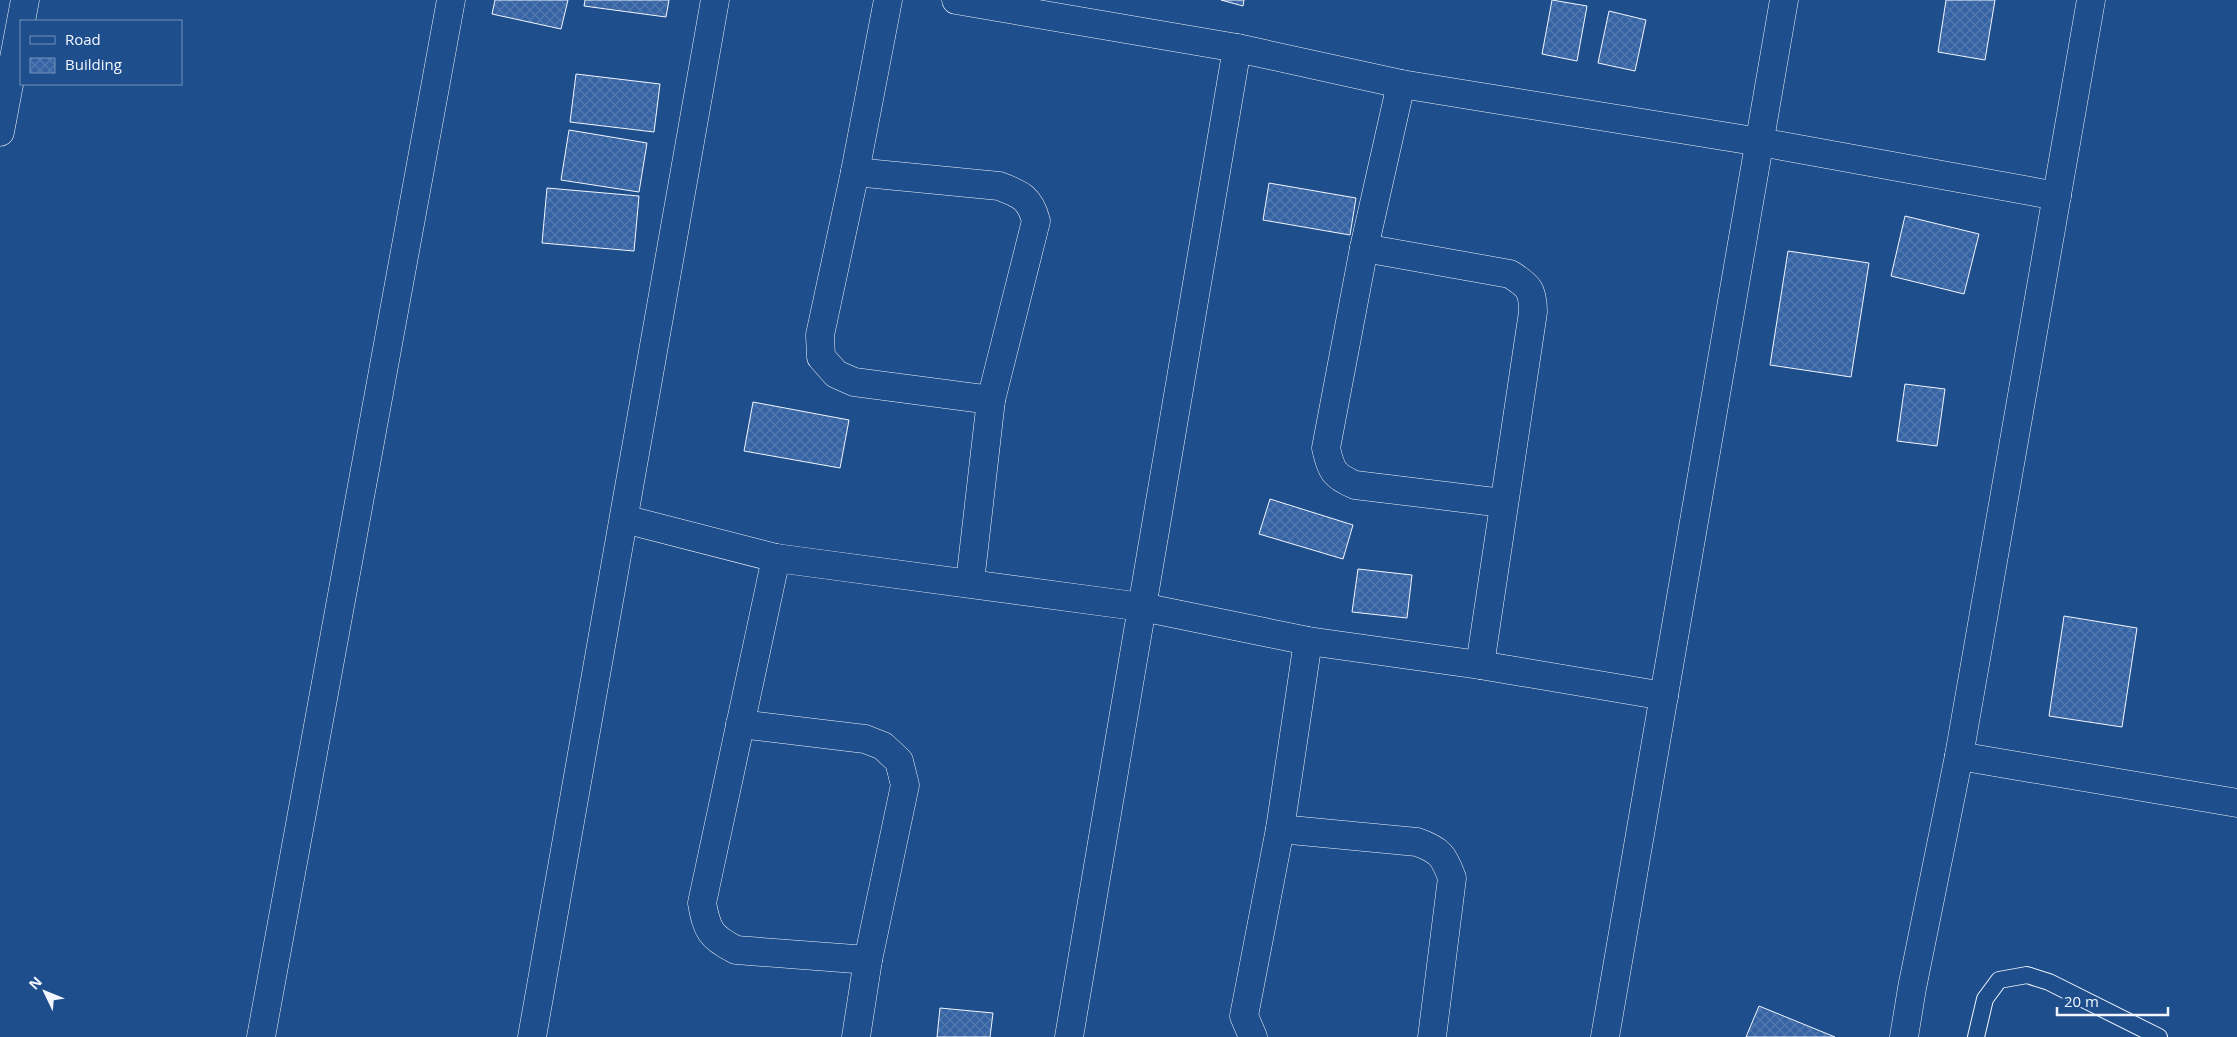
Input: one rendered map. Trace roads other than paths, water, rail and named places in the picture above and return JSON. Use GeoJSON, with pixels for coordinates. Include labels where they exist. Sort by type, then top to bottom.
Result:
{"type":"FeatureCollection","features":[{"type":"Feature","properties":{"kind":"street"},"geometry":{"type":"LineString","coordinates":[[21,20],[25,0]]}},
{"type":"Feature","properties":{"kind":"street"},"geometry":{"type":"LineString","coordinates":[[261,1037],[451,0]]}},
{"type":"Feature","properties":{"kind":"street"},"geometry":{"type":"LineString","coordinates":[[532,1037],[715,0]]}},
{"type":"Feature","properties":{"kind":"street"},"geometry":{"type":"LineString","coordinates":[[888,0],[855,172],[820,335],[821,357],[836,374],[854,382],[991,400]]}},
{"type":"Feature","properties":{"kind":"street"},"geometry":{"type":"LineString","coordinates":[[956,0],[1237,48],[1401,84],[1760,142],[2057,196]]}},
{"type":"Feature","properties":{"kind":"street"},"geometry":{"type":"LineString","coordinates":[[1605,1037],[1784,0]]}},
{"type":"Feature","properties":{"kind":"street"},"geometry":{"type":"LineString","coordinates":[[1904,1037],[1912,988],[1959,756],[2091,0]]}},
{"type":"Feature","properties":{"kind":"street"},"geometry":{"type":"LineString","coordinates":[[0,132],[20,26]]}},
{"type":"Feature","properties":{"kind":"street"},"geometry":{"type":"LineString","coordinates":[[1069,1037],[1237,48]]}},
{"type":"Feature","properties":{"kind":"street"},"geometry":{"type":"LineString","coordinates":[[1401,84],[1364,248],[1326,448],[1330,466],[1337,477],[1356,485],[1503,503]]}},
{"type":"Feature","properties":{"kind":"street"},"geometry":{"type":"LineString","coordinates":[[855,172],[999,186],[1017,192],[1032,206],[1036,221],[991,400],[970,582]]}},
{"type":"Feature","properties":{"kind":"street"},"geometry":{"type":"LineString","coordinates":[[1364,248],[1510,274],[1524,283],[1533,294],[1533,312],[1480,665]]}},
{"type":"Feature","properties":{"kind":"street"},"geometry":{"type":"LineString","coordinates":[[624,519],[776,558],[970,582],[1142,607],[1308,641],[1480,665],[1664,696]]}},
{"type":"Feature","properties":{"kind":"street"},"geometry":{"type":"LineString","coordinates":[[776,558],[702,903],[706,925],[718,941],[736,950],[868,960]]}},
{"type":"Feature","properties":{"kind":"street"},"geometry":{"type":"LineString","coordinates":[[1252,1037],[1244,1016],[1280,829],[1308,641]]}},
{"type":"Feature","properties":{"kind":"street"},"geometry":{"type":"LineString","coordinates":[[740,724],[865,739],[883,746],[899,761],[905,785],[868,960],[856,1037]]}},
{"type":"Feature","properties":{"kind":"street"},"geometry":{"type":"LineString","coordinates":[[1959,756],[2237,803]]}},
{"type":"Feature","properties":{"kind":"street"},"geometry":{"type":"LineString","coordinates":[[1280,829],[1417,842],[1436,848],[1445,860],[1452,878],[1432,1037]]}},
{"type":"Feature","properties":{"kind":"lane"},"geometry":{"type":"LineString","coordinates":[[1976,1037],[1984,999],[1999,980],[2027,975],[2049,982],[2159,1037]]}}]}
